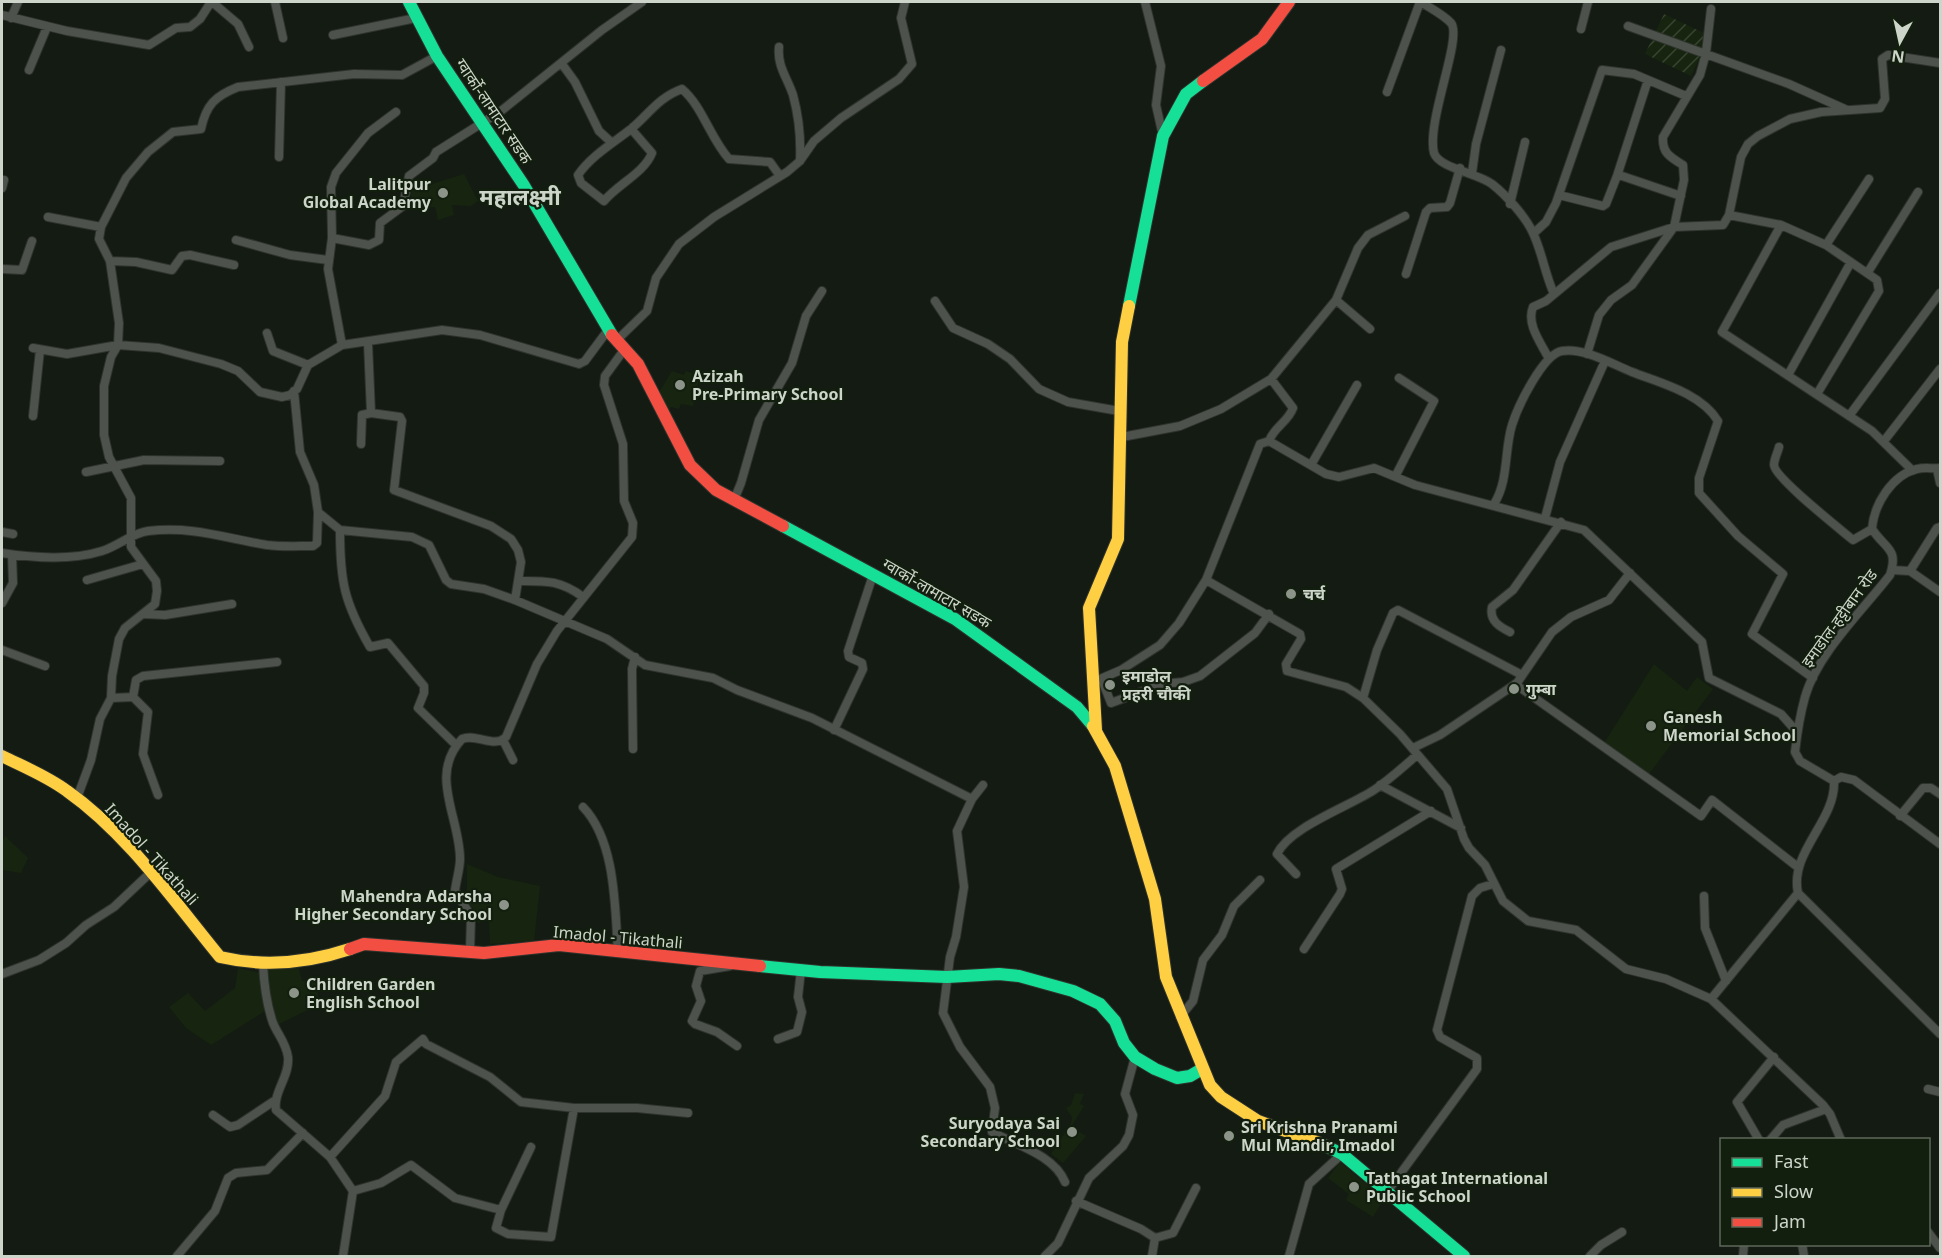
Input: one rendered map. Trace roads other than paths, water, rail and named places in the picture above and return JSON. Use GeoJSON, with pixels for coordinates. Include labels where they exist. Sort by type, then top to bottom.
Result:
{"type":"FeatureCollection","features":[{"type":"Feature","properties":{"kind":"street"},"geometry":{"type":"LineString","coordinates":[[12,18],[18,2]]}},
{"type":"Feature","properties":{"kind":"street"},"geometry":{"type":"LineString","coordinates":[[2,15],[47,27],[149,45],[176,28],[190,27],[200,19],[212,2],[238,24],[249,47]]}},
{"type":"Feature","properties":{"kind":"street"},"geometry":{"type":"LineString","coordinates":[[275,2],[283,38]]}},
{"type":"Feature","properties":{"kind":"street","name":"ग्वार्को-लामाटार सडक"},"geometry":{"type":"LineString","coordinates":[[409,2],[436,56],[523,184],[608,330],[638,364],[690,465],[716,490],[983,636],[1077,707],[1096,730],[1115,766],[1143,854],[1155,899],[1166,977],[1180,1017],[1210,1085],[1221,1098],[1258,1121],[1309,1137],[1342,1154],[1464,1257]]}},
{"type":"Feature","properties":{"kind":"street"},"geometry":{"type":"LineString","coordinates":[[332,238],[369,245],[379,240],[380,223],[403,207],[409,176],[433,158],[436,152],[482,124],[562,64],[602,30],[642,2]]}},
{"type":"Feature","properties":{"kind":"street"},"geometry":{"type":"LineString","coordinates":[[503,741],[537,664],[583,597],[632,537],[633,523],[624,501],[623,444],[604,384],[605,376],[620,345],[647,311],[656,278],[679,244],[714,217],[800,161],[814,141],[841,118],[899,79],[912,64],[901,18],[905,2]]}},
{"type":"Feature","properties":{"kind":"street"},"geometry":{"type":"LineString","coordinates":[[1145,2],[1161,66],[1156,105],[1164,136]]}},
{"type":"Feature","properties":{"kind":"street"},"geometry":{"type":"LineString","coordinates":[[1096,730],[1097,681],[1089,608],[1118,539],[1118,472],[1122,437],[1119,411],[1122,342],[1164,136],[1186,94],[1262,39],[1289,2]]}},
{"type":"Feature","properties":{"kind":"street"},"geometry":{"type":"LineString","coordinates":[[1387,92],[1421,2],[1451,23],[1454,30],[1454,41],[1437,104],[1433,146],[1435,155],[1443,165],[1473,173],[1492,184],[1509,204],[1521,213],[1534,233],[1554,294]]}},
{"type":"Feature","properties":{"kind":"street"},"geometry":{"type":"LineString","coordinates":[[1581,29],[1588,2]]}},
{"type":"Feature","properties":{"kind":"street"},"geometry":{"type":"LineString","coordinates":[[1587,354],[1599,315],[1611,300],[1632,285],[1674,226],[1684,180],[1683,165],[1667,155],[1662,147],[1663,137],[1700,75],[1706,53],[1711,9]]}},
{"type":"Feature","properties":{"kind":"street"},"geometry":{"type":"LineString","coordinates":[[333,35],[379,28],[416,18]]}},
{"type":"Feature","properties":{"kind":"street"},"geometry":{"type":"LineString","coordinates":[[1628,26],[1789,84],[1850,111]]}},
{"type":"Feature","properties":{"kind":"street"},"geometry":{"type":"LineString","coordinates":[[29,70],[47,27]]}},
{"type":"Feature","properties":{"kind":"street"},"geometry":{"type":"LineString","coordinates":[[779,46],[778,62],[787,78],[800,129],[800,161]]}},
{"type":"Feature","properties":{"kind":"street"},"geometry":{"type":"LineString","coordinates":[[1473,173],[1479,133],[1501,50]]}},
{"type":"Feature","properties":{"kind":"street"},"geometry":{"type":"LineString","coordinates":[[1548,357],[1530,315],[1533,308],[1554,294],[1611,247],[1674,226],[1722,225],[1729,215],[1741,157],[1748,144],[1758,136],[1790,119],[1821,112],[1880,108],[1885,99],[1881,58],[1888,55],[1941,63]]}},
{"type":"Feature","properties":{"kind":"street"},"geometry":{"type":"LineString","coordinates":[[77,798],[89,766],[99,719],[111,698],[112,676],[120,639],[125,628],[155,604],[157,591],[156,581],[132,547],[130,538],[131,498],[109,457],[103,416],[107,372],[118,345],[119,323],[110,261],[99,239],[101,227],[133,168],[163,138],[173,132],[201,129],[204,112],[222,93],[238,87],[354,74],[402,75],[436,56]]}},
{"type":"Feature","properties":{"kind":"street"},"geometry":{"type":"LineString","coordinates":[[562,64],[575,82],[599,131],[611,142]]}},
{"type":"Feature","properties":{"kind":"street"},"geometry":{"type":"LineString","coordinates":[[1534,233],[1546,222],[1559,195],[1602,70],[1614,70],[1648,80],[1686,96]]}},
{"type":"Feature","properties":{"kind":"street"},"geometry":{"type":"LineString","coordinates":[[1559,195],[1603,206],[1606,204],[1648,80]]}},
{"type":"Feature","properties":{"kind":"street"},"geometry":{"type":"LineString","coordinates":[[279,158],[281,82]]}},
{"type":"Feature","properties":{"kind":"street"},"geometry":{"type":"LineString","coordinates":[[633,128],[633,131],[652,153],[648,163],[615,188],[604,201],[581,183],[578,175],[611,142],[633,128],[659,100],[682,89],[692,98],[717,145],[729,159],[770,162],[780,176]]}},
{"type":"Feature","properties":{"kind":"street"},"geometry":{"type":"LineString","coordinates":[[342,345],[330,286],[328,260],[332,238],[331,187],[336,173],[368,133],[396,112]]}},
{"type":"Feature","properties":{"kind":"street"},"geometry":{"type":"LineString","coordinates":[[1509,204],[1525,142]]}},
{"type":"Feature","properties":{"kind":"street"},"geometry":{"type":"LineString","coordinates":[[1406,274],[1426,212],[1430,208],[1447,207],[1460,168]]}},
{"type":"Feature","properties":{"kind":"street"},"geometry":{"type":"LineString","coordinates":[[1617,176],[1681,196]]}},
{"type":"Feature","properties":{"kind":"street"},"geometry":{"type":"LineString","coordinates":[[1826,245],[1869,179]]}},
{"type":"Feature","properties":{"kind":"street"},"geometry":{"type":"LineString","coordinates":[[1868,272],[1918,192]]}},
{"type":"Feature","properties":{"kind":"street"},"geometry":{"type":"LineString","coordinates":[[1729,215],[1780,225],[1826,245],[1877,279],[1879,291],[1817,394]]}},
{"type":"Feature","properties":{"kind":"street"},"geometry":{"type":"LineString","coordinates":[[1122,437],[1180,426],[1221,409],[1271,379],[1336,300],[1358,248],[1368,235],[1405,216]]}},
{"type":"Feature","properties":{"kind":"street"},"geometry":{"type":"LineString","coordinates":[[48,217],[101,227]]}},
{"type":"Feature","properties":{"kind":"street"},"geometry":{"type":"LineString","coordinates":[[1780,225],[1722,330],[1724,335],[1817,394],[1884,441],[1912,470]]}},
{"type":"Feature","properties":{"kind":"street"},"geometry":{"type":"LineString","coordinates":[[236,240],[290,255],[328,260]]}},
{"type":"Feature","properties":{"kind":"street"},"geometry":{"type":"LineString","coordinates":[[2,269],[22,270],[32,241]]}},
{"type":"Feature","properties":{"kind":"street"},"geometry":{"type":"LineString","coordinates":[[110,261],[136,262],[172,270],[182,256],[190,255],[234,265]]}},
{"type":"Feature","properties":{"kind":"street"},"geometry":{"type":"LineString","coordinates":[[1788,375],[1851,262]]}},
{"type":"Feature","properties":{"kind":"street"},"geometry":{"type":"LineString","coordinates":[[734,500],[759,420],[792,363],[806,316],[822,291]]}},
{"type":"Feature","properties":{"kind":"street"},"geometry":{"type":"LineString","coordinates":[[1849,416],[1941,293]]}},
{"type":"Feature","properties":{"kind":"street"},"geometry":{"type":"LineString","coordinates":[[1336,300],[1370,329]]}},
{"type":"Feature","properties":{"kind":"street"},"geometry":{"type":"LineString","coordinates":[[935,302],[953,328],[988,344],[1010,359],[1039,389],[1068,402],[1119,411]]}},
{"type":"Feature","properties":{"kind":"street"},"geometry":{"type":"LineString","coordinates":[[2,553],[37,558],[86,555],[116,546],[146,531],[196,531],[267,545],[313,546],[317,543],[318,512],[314,485],[300,452],[294,391],[308,365],[351,342],[368,343],[405,334],[458,330],[579,364],[585,361],[608,330]]}},
{"type":"Feature","properties":{"kind":"street"},"geometry":{"type":"LineString","coordinates":[[267,333],[273,351],[308,365]]}},
{"type":"Feature","properties":{"kind":"street"},"geometry":{"type":"LineString","coordinates":[[368,343],[371,413]]}},
{"type":"Feature","properties":{"kind":"street"},"geometry":{"type":"LineString","coordinates":[[33,416],[37,349],[67,354],[118,345],[159,348],[221,364],[238,371],[260,393],[282,397],[294,391]]}},
{"type":"Feature","properties":{"kind":"street"},"geometry":{"type":"LineString","coordinates":[[1494,504],[1505,478],[1512,426],[1520,405],[1548,357],[1562,351],[1587,354],[1686,393],[1713,412],[1718,421],[1699,478],[1699,493],[1738,536],[1783,574],[1752,634],[1813,678]]}},
{"type":"Feature","properties":{"kind":"street"},"geometry":{"type":"LineString","coordinates":[[1545,518],[1560,462],[1605,361]]}},
{"type":"Feature","properties":{"kind":"street"},"geometry":{"type":"LineString","coordinates":[[1884,441],[1941,369]]}},
{"type":"Feature","properties":{"kind":"street"},"geometry":{"type":"LineString","coordinates":[[1396,475],[1434,401],[1399,378]]}},
{"type":"Feature","properties":{"kind":"street"},"geometry":{"type":"LineString","coordinates":[[1269,441],[1272,433],[1286,420],[1293,408],[1271,379]]}},
{"type":"Feature","properties":{"kind":"street"},"geometry":{"type":"LineString","coordinates":[[1311,465],[1357,385]]}},
{"type":"Feature","properties":{"kind":"street"},"geometry":{"type":"LineString","coordinates":[[361,444],[362,415],[371,413],[400,417],[402,421],[394,490],[491,526],[511,539],[518,550],[521,562],[515,600]]}},
{"type":"Feature","properties":{"kind":"street"},"geometry":{"type":"LineString","coordinates":[[1097,681],[1160,645],[1179,623],[1206,580],[1260,444],[1269,441],[1326,474],[1339,477],[1374,468],[1415,484],[1562,522],[1584,530],[1702,642],[1709,678],[1781,714],[1797,732]]}},
{"type":"Feature","properties":{"kind":"street"},"geometry":{"type":"LineString","coordinates":[[1779,447],[1773,464],[1775,470],[1798,494],[1853,540],[1872,529],[1873,517],[1887,489],[1905,472],[1939,468],[1941,483]]}},
{"type":"Feature","properties":{"kind":"street"},"geometry":{"type":"LineString","coordinates":[[86,472],[166,459],[220,461]]}},
{"type":"Feature","properties":{"kind":"street"},"geometry":{"type":"LineString","coordinates":[[318,512],[340,530],[412,537],[423,541],[434,551],[446,580],[451,584],[484,590],[515,600],[607,639],[645,665],[713,678],[834,730],[972,799]]}},
{"type":"Feature","properties":{"kind":"street"},"geometry":{"type":"LineString","coordinates":[[1510,633],[1496,624],[1491,614],[1492,607],[1513,590],[1562,522]]}},
{"type":"Feature","properties":{"kind":"street"},"geometry":{"type":"LineString","coordinates":[[1910,571],[1937,528],[1941,527]]}},
{"type":"Feature","properties":{"kind":"street","name":"इमाडोल-हट्टीबान रोड"},"geometry":{"type":"LineString","coordinates":[[1834,781],[1800,761],[1795,752],[1797,732],[1805,695],[1824,658],[1892,570],[1893,552],[1872,529]]}},
{"type":"Feature","properties":{"kind":"street"},"geometry":{"type":"LineString","coordinates":[[340,530],[342,579],[348,605],[356,623],[370,647],[388,643],[424,686],[424,693],[418,708],[456,745]]}},
{"type":"Feature","properties":{"kind":"street"},"geometry":{"type":"LineString","coordinates":[[2,532],[13,534]]}},
{"type":"Feature","properties":{"kind":"street"},"geometry":{"type":"LineString","coordinates":[[2,603],[13,583],[12,555]]}},
{"type":"Feature","properties":{"kind":"street"},"geometry":{"type":"LineString","coordinates":[[87,580],[143,564]]}},
{"type":"Feature","properties":{"kind":"street"},"geometry":{"type":"LineString","coordinates":[[1892,570],[1910,571],[1941,592]]}},
{"type":"Feature","properties":{"kind":"street"},"geometry":{"type":"LineString","coordinates":[[1296,874],[1277,854],[1283,845],[1306,828],[1380,785],[1415,752],[1515,684],[1552,632],[1571,616],[1609,600],[1630,573]]}},
{"type":"Feature","properties":{"kind":"street"},"geometry":{"type":"LineString","coordinates":[[834,730],[863,669],[862,663],[849,657],[848,651],[873,575]]}},
{"type":"Feature","properties":{"kind":"street"},"geometry":{"type":"LineString","coordinates":[[1206,580],[1269,614],[1301,636],[1286,664],[1287,671],[1329,680],[1364,698],[1415,752],[1448,789],[1469,848],[1485,865],[1503,901],[1528,921],[1576,930],[1626,969],[1666,979],[1711,999],[1826,1109],[1840,1138]]}},
{"type":"Feature","properties":{"kind":"street"},"geometry":{"type":"LineString","coordinates":[[518,581],[567,585],[583,597]]}},
{"type":"Feature","properties":{"kind":"street"},"geometry":{"type":"LineString","coordinates":[[143,614],[165,615],[232,604]]}},
{"type":"Feature","properties":{"kind":"street"},"geometry":{"type":"LineString","coordinates":[[1364,698],[1377,650],[1393,613],[1398,610],[1522,675]]}},
{"type":"Feature","properties":{"kind":"street"},"geometry":{"type":"LineString","coordinates":[[1097,681],[1111,703],[1162,684],[1184,682],[1200,676],[1255,633],[1269,614]]}},
{"type":"Feature","properties":{"kind":"street"},"geometry":{"type":"LineString","coordinates":[[2,650],[45,666]]}},
{"type":"Feature","properties":{"kind":"street"},"geometry":{"type":"LineString","coordinates":[[633,749],[632,669],[635,657]]}},
{"type":"Feature","properties":{"kind":"street"},"geometry":{"type":"LineString","coordinates":[[133,697],[136,680],[143,676],[277,662]]}},
{"type":"Feature","properties":{"kind":"street"},"geometry":{"type":"LineString","coordinates":[[1515,684],[1701,816],[1712,800],[1799,868]]}},
{"type":"Feature","properties":{"kind":"street"},"geometry":{"type":"LineString","coordinates":[[111,698],[133,697],[148,711],[143,754],[158,795]]}},
{"type":"Feature","properties":{"kind":"street"},"geometry":{"type":"LineString","coordinates":[[470,952],[473,929],[471,916],[455,891],[460,858],[445,786],[446,772],[456,745],[468,737],[485,741],[503,741]]}},
{"type":"Feature","properties":{"kind":"street"},"geometry":{"type":"LineString","coordinates":[[503,741],[513,760]]}},
{"type":"Feature","properties":{"kind":"street","name":"Imadol - Tikathali"},"geometry":{"type":"LineString","coordinates":[[2,756],[56,783],[77,798],[149,874],[220,957],[263,964],[325,957],[364,944],[470,952],[559,945],[618,953],[801,970],[947,977],[999,974],[1019,976],[1038,979],[1087,996],[1100,1004],[1114,1021],[1124,1043],[1136,1057],[1177,1078],[1190,1076],[1202,1069]]}},
{"type":"Feature","properties":{"kind":"street"},"geometry":{"type":"LineString","coordinates":[[1941,844],[1854,780],[1841,777],[1834,781],[1828,810],[1799,868],[1796,880],[1798,893],[1941,1034]]}},
{"type":"Feature","properties":{"kind":"street"},"geometry":{"type":"LineString","coordinates":[[983,785],[972,799],[957,831],[964,887],[947,977],[944,1016],[960,1047],[990,1088],[995,1108],[992,1132],[1040,1156],[1060,1170],[1065,1182]]}},
{"type":"Feature","properties":{"kind":"street"},"geometry":{"type":"LineString","coordinates":[[1380,785],[1461,828]]}},
{"type":"Feature","properties":{"kind":"street"},"geometry":{"type":"LineString","coordinates":[[1900,816],[1923,788],[1931,788],[1941,794]]}},
{"type":"Feature","properties":{"kind":"street"},"geometry":{"type":"LineString","coordinates":[[584,807],[600,830],[617,907],[618,953]]}},
{"type":"Feature","properties":{"kind":"street"},"geometry":{"type":"LineString","coordinates":[[1304,949],[1342,889],[1336,869],[1431,811]]}},
{"type":"Feature","properties":{"kind":"street"},"geometry":{"type":"LineString","coordinates":[[2,974],[39,960],[66,943],[86,925],[114,907],[149,874]]}},
{"type":"Feature","properties":{"kind":"street"},"geometry":{"type":"LineString","coordinates":[[1180,1017],[1193,1001],[1203,960],[1222,935],[1234,906],[1260,880]]}},
{"type":"Feature","properties":{"kind":"street"},"geometry":{"type":"LineString","coordinates":[[1387,1192],[1477,1069],[1477,1058],[1440,1037],[1437,1030],[1472,896],[1480,888],[1493,884]]}},
{"type":"Feature","properties":{"kind":"street"},"geometry":{"type":"LineString","coordinates":[[1711,999],[1798,893]]}},
{"type":"Feature","properties":{"kind":"street"},"geometry":{"type":"LineString","coordinates":[[1704,896],[1705,928],[1726,981]]}},
{"type":"Feature","properties":{"kind":"street"},"geometry":{"type":"LineString","coordinates":[[737,1046],[717,1032],[692,1021],[702,997],[696,986],[700,971],[739,963]]}},
{"type":"Feature","properties":{"kind":"street"},"geometry":{"type":"LineString","coordinates":[[263,964],[264,993],[269,1012],[283,1040],[288,1060],[274,1101],[276,1110],[330,1157],[353,1191],[343,1257]]}},
{"type":"Feature","properties":{"kind":"street"},"geometry":{"type":"LineString","coordinates":[[778,1040],[796,1032],[802,1012],[798,998],[801,970]]}},
{"type":"Feature","properties":{"kind":"street"},"geometry":{"type":"LineString","coordinates":[[330,1157],[386,1096],[396,1062],[423,1039],[426,1044],[490,1077],[521,1102],[574,1108],[637,1108],[688,1113]]}},
{"type":"Feature","properties":{"kind":"street"},"geometry":{"type":"LineString","coordinates":[[1045,1257],[1058,1243],[1076,1201],[1089,1178],[1124,1146],[1133,1115],[1125,1094],[1136,1057]]}},
{"type":"Feature","properties":{"kind":"street"},"geometry":{"type":"LineString","coordinates":[[1758,1138],[1737,1102],[1774,1057]]}},
{"type":"Feature","properties":{"kind":"street"},"geometry":{"type":"LineString","coordinates":[[1928,1089],[1941,1092]]}},
{"type":"Feature","properties":{"kind":"street"},"geometry":{"type":"LineString","coordinates":[[213,1115],[230,1127],[238,1125],[274,1101]]}},
{"type":"Feature","properties":{"kind":"street"},"geometry":{"type":"LineString","coordinates":[[531,1147],[501,1210],[496,1228],[508,1234],[550,1237],[574,1108]]}},
{"type":"Feature","properties":{"kind":"street"},"geometry":{"type":"LineString","coordinates":[[1772,1138],[1783,1125],[1826,1109]]}},
{"type":"Feature","properties":{"kind":"street"},"geometry":{"type":"LineString","coordinates":[[177,1257],[215,1211],[228,1178],[236,1173],[267,1170],[284,1149],[303,1133]]}},
{"type":"Feature","properties":{"kind":"street"},"geometry":{"type":"LineString","coordinates":[[1289,1257],[1309,1184],[1342,1154]]}},
{"type":"Feature","properties":{"kind":"street"},"geometry":{"type":"LineString","coordinates":[[353,1191],[381,1183],[411,1165],[440,1190],[455,1198],[501,1210]]}},
{"type":"Feature","properties":{"kind":"street"},"geometry":{"type":"LineString","coordinates":[[1076,1201],[1141,1229],[1155,1238],[1173,1233],[1196,1188]]}},
{"type":"Feature","properties":{"kind":"street"},"geometry":{"type":"LineString","coordinates":[[1590,1257],[1601,1245],[1622,1232]]}},
{"type":"Feature","properties":{"kind":"street"},"geometry":{"type":"LineString","coordinates":[[1930,1233],[1941,1248]]}},
{"type":"Feature","properties":{"kind":"street"},"geometry":{"type":"LineString","coordinates":[[1152,1257],[1155,1238]]}},
{"type":"Feature","properties":{"kind":"place","name":"Lalitpur Global Academy"},"geometry":{"type":"Point","coordinates":[443,193]}},
{"type":"Feature","properties":{"kind":"place","name":"Azizah Pre-Primary School"},"geometry":{"type":"Point","coordinates":[680,385]}},
{"type":"Feature","properties":{"kind":"place","name":"चर्च"},"geometry":{"type":"Point","coordinates":[1291,594]}},
{"type":"Feature","properties":{"kind":"place","name":"इमाडोल प्रहरी चौकी"},"geometry":{"type":"Point","coordinates":[1110,685]}},
{"type":"Feature","properties":{"kind":"place","name":"गुम्बा"},"geometry":{"type":"Point","coordinates":[1514,689]}},
{"type":"Feature","properties":{"kind":"place","name":"Ganesh Memorial School"},"geometry":{"type":"Point","coordinates":[1651,726]}},
{"type":"Feature","properties":{"kind":"place","name":"Mahendra Adarsha Higher Secondary School"},"geometry":{"type":"Point","coordinates":[504,905]}},
{"type":"Feature","properties":{"kind":"place","name":"Children Garden English School"},"geometry":{"type":"Point","coordinates":[294,993]}},
{"type":"Feature","properties":{"kind":"place","name":"Suryodaya Sai Secondary School"},"geometry":{"type":"Point","coordinates":[1072,1132]}},
{"type":"Feature","properties":{"kind":"place","name":"Sri Krishna Pranami Mul Mandir, Imadol"},"geometry":{"type":"Point","coordinates":[1229,1136]}},
{"type":"Feature","properties":{"kind":"place","name":"Tathagat International Public School"},"geometry":{"type":"Point","coordinates":[1354,1187]}},
{"type":"Feature","properties":{"kind":"district","name":"महालक्ष्मी"},"geometry":{"type":"Point","coordinates":[520,196]}}]}
